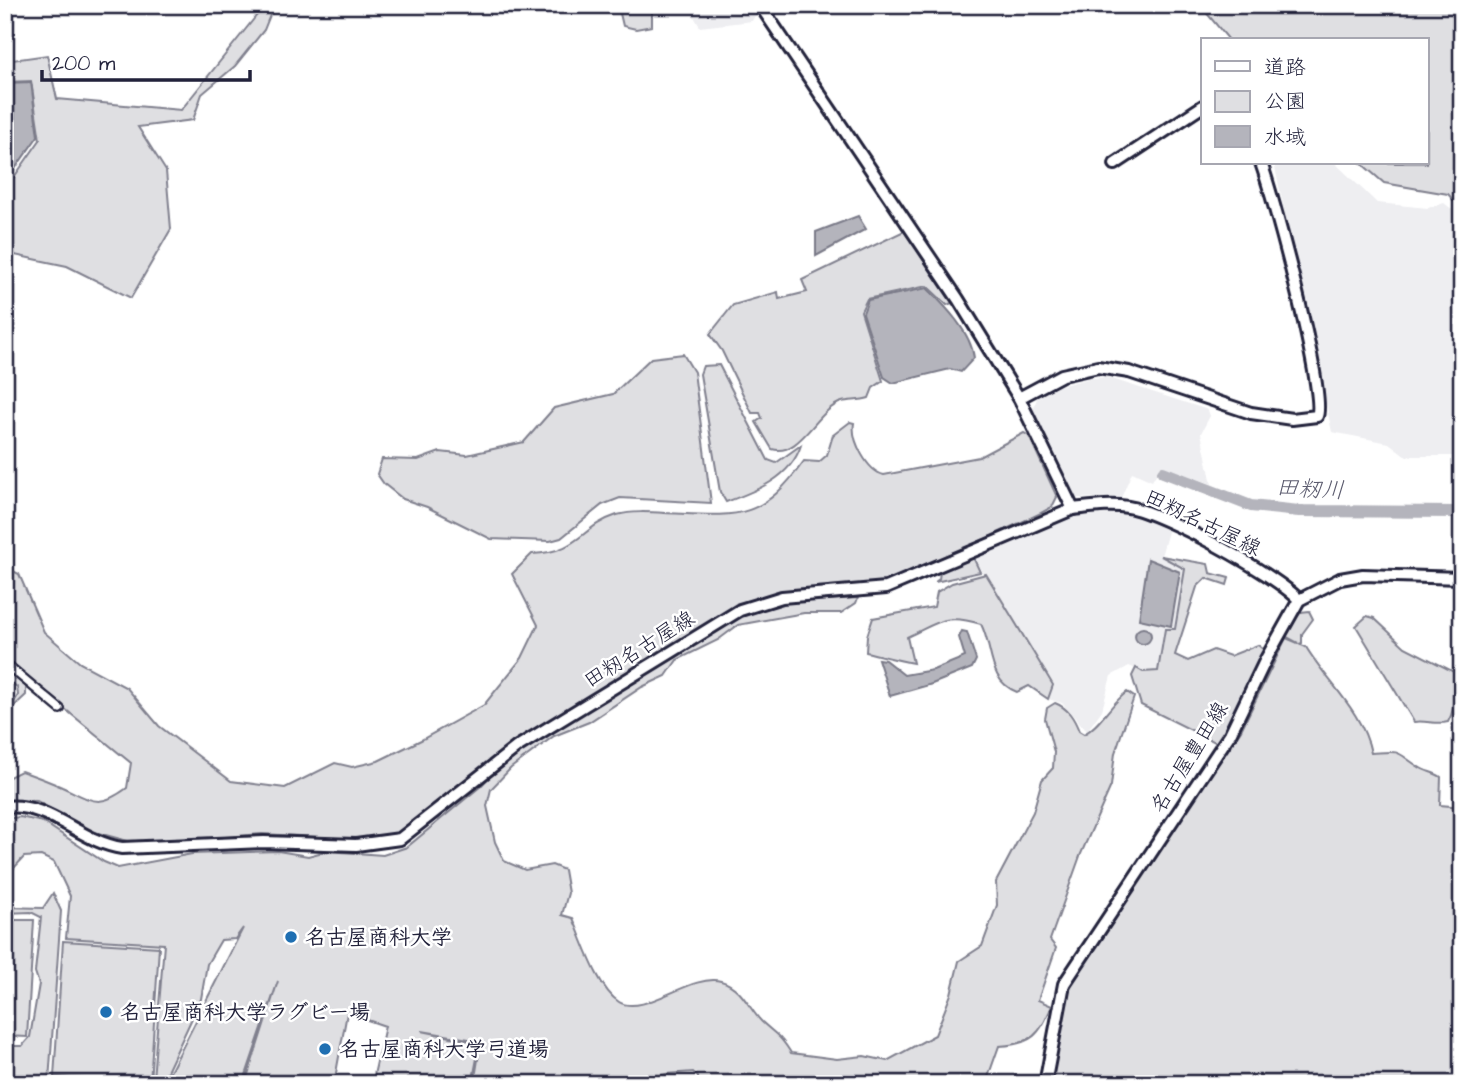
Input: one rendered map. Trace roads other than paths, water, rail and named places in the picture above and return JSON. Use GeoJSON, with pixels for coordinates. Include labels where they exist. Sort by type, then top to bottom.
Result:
{"type":"FeatureCollection","features":[{"type":"Feature","properties":{"kind":"main road"},"geometry":{"type":"LineString","coordinates":[[760,5],[958,299],[1019,398],[1073,509]]}},
{"type":"Feature","properties":{"kind":"main road"},"geometry":{"type":"LineString","coordinates":[[1115,164],[1201,107]]}},
{"type":"Feature","properties":{"kind":"main road"},"geometry":{"type":"LineString","coordinates":[[1019,398],[1062,375],[1098,368],[1129,372],[1251,413],[1292,419],[1317,416],[1320,402],[1273,196],[1261,164]]}},
{"type":"Feature","properties":{"kind":"main road","name":"田籾名古屋線"},"geometry":{"type":"LineString","coordinates":[[5,807],[32,808],[58,819],[103,845],[122,848],[264,842],[356,845],[400,839],[517,747],[740,610],[782,597],[886,588],[1073,509],[1106,505],[1131,508],[1163,519],[1274,578],[1299,600]]}},
{"type":"Feature","properties":{"kind":"main road"},"geometry":{"type":"LineString","coordinates":[[1299,600],[1340,579],[1363,575],[1462,578]]}},
{"type":"Feature","properties":{"kind":"main road","name":"名古屋豊田線"},"geometry":{"type":"LineString","coordinates":[[1045,1084],[1064,984],[1230,734],[1299,600]]}},
{"type":"Feature","properties":{"kind":"street"},"geometry":{"type":"LineString","coordinates":[[5,663],[60,709]]}},
{"type":"Feature","properties":{"kind":"water"},"geometry":{"type":"Polygon","coordinates":[[[31,82],[38,136],[5,183],[5,83],[31,82]]]}},
{"type":"Feature","properties":{"kind":"water"},"geometry":{"type":"Polygon","coordinates":[[[858,216],[866,229],[816,256],[816,232],[858,216]]]}},
{"type":"Feature","properties":{"kind":"water"},"geometry":{"type":"Polygon","coordinates":[[[927,288],[963,329],[974,358],[961,372],[950,369],[893,383],[884,377],[863,313],[868,300],[927,288]]]}},
{"type":"Feature","properties":{"kind":"water"},"geometry":{"type":"Polygon","coordinates":[[[1148,559],[1180,572],[1171,626],[1139,619],[1148,559]]]}},
{"type":"Feature","properties":{"kind":"water"},"geometry":{"type":"Polygon","coordinates":[[[1140,628],[1146,628],[1151,636],[1149,642],[1140,644],[1135,639],[1135,633],[1140,628]]]}},
{"type":"Feature","properties":{"kind":"water"},"geometry":{"type":"Polygon","coordinates":[[[962,631],[967,632],[976,660],[972,668],[932,684],[890,696],[878,659],[885,660],[904,675],[933,670],[965,657],[959,637],[962,631]]]}},
{"type":"Feature","properties":{"kind":"waterway","name":"田籾川"},"geometry":{"type":"LineString","coordinates":[[1163,472],[1251,506],[1299,511],[1462,512]]}},
{"type":"Feature","properties":{"kind":"place","name":"名古屋商科大学"},"geometry":{"type":"Point","coordinates":[291,937]}},
{"type":"Feature","properties":{"kind":"place","name":"名古屋商科大学ラグビー場"},"geometry":{"type":"Point","coordinates":[106,1012]}},
{"type":"Feature","properties":{"kind":"place","name":"名古屋商科大学弓道場"},"geometry":{"type":"Point","coordinates":[325,1049]}}]}
